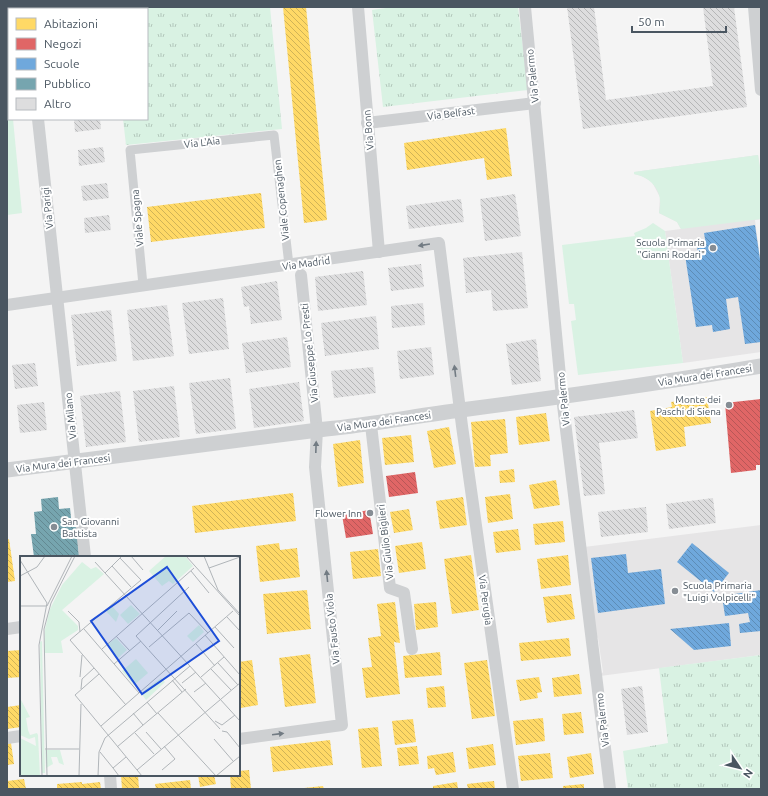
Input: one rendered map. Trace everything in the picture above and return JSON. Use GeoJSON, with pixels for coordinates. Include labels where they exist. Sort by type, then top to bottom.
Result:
{"type":"FeatureCollection","features":[{"type":"Feature","properties":{"kind":"street","name":"Via Bonn"},"geometry":{"type":"LineString","coordinates":[[358,7],[379,252]]}},
{"type":"Feature","properties":{"kind":"street","name":"Via Palermo"},"geometry":{"type":"LineString","coordinates":[[525,7],[562,397],[610,789]]}},
{"type":"Feature","properties":{"kind":"street"},"geometry":{"type":"LineString","coordinates":[[754,7],[761,90]]}},
{"type":"Feature","properties":{"kind":"street","name":"Via Belfast"},"geometry":{"type":"LineString","coordinates":[[367,123],[535,103]]}},
{"type":"Feature","properties":{"kind":"street","name":"Via Parigi"},"geometry":{"type":"LineString","coordinates":[[38,120],[56,298]]}},
{"type":"Feature","properties":{"kind":"street","name":"Via L'Aia"},"geometry":{"type":"LineString","coordinates":[[130,150],[274,135]]}},
{"type":"Feature","properties":{"kind":"street","name":"Viale Copenaghen"},"geometry":{"type":"LineString","coordinates":[[274,135],[289,265]]}},
{"type":"Feature","properties":{"kind":"street","name":"Viale Spagna"},"geometry":{"type":"LineString","coordinates":[[130,150],[143,286]]}},
{"type":"Feature","properties":{"kind":"street","name":"Via Madrid"},"geometry":{"type":"LineString","coordinates":[[7,305],[439,243],[460,410]]}},
{"type":"Feature","properties":{"kind":"street","name":"Via Giuseppe Lo Presti"},"geometry":{"type":"LineString","coordinates":[[301,275],[317,430]]}},
{"type":"Feature","properties":{"kind":"street","name":"Via Milano"},"geometry":{"type":"LineString","coordinates":[[56,298],[85,556]]}},
{"type":"Feature","properties":{"kind":"street","name":"Via Mura dei Francesi"},"geometry":{"type":"LineString","coordinates":[[7,470],[317,430],[370,425],[460,410],[562,397],[761,366]]}},
{"type":"Feature","properties":{"kind":"street","name":"Via Perugia"},"geometry":{"type":"LineString","coordinates":[[460,410],[512,789]]}},
{"type":"Feature","properties":{"kind":"street","name":"Via Giulio Biglieri"},"geometry":{"type":"LineString","coordinates":[[370,425],[390,588],[404,593],[412,649]]}},
{"type":"Feature","properties":{"kind":"street","name":"Via Fausto Viola"},"geometry":{"type":"LineString","coordinates":[[240,739],[342,725],[316,467],[317,430]]}},
{"type":"Feature","properties":{"kind":"street"},"geometry":{"type":"LineString","coordinates":[[7,629],[20,627]]}},
{"type":"Feature","properties":{"kind":"street"},"geometry":{"type":"LineString","coordinates":[[7,738],[20,736]]}},
{"type":"Feature","properties":{"kind":"street"},"geometry":{"type":"LineString","coordinates":[[110,776],[111,789]]}},
{"type":"Feature","properties":{"kind":"shaded area","name":"Scuola Primaria \"Gianni Rodari\""},"geometry":{"type":"Polygon","coordinates":[[[758,155],[761,174],[761,219],[755,220],[761,266],[761,352],[683,363],[665,231],[681,229],[677,222],[659,213],[660,197],[652,182],[642,176],[634,174],[634,172],[758,155]]]}},
{"type":"Feature","properties":{"kind":"shaded area","name":"Scuola Primaria \"Luigi Volpicelli\""},"geometry":{"type":"Polygon","coordinates":[[[761,525],[761,655],[600,676],[603,672],[598,638],[595,636],[584,547],[761,525]]]}},
{"type":"Feature","properties":{"kind":"green space"},"geometry":{"type":"Polygon","coordinates":[[[270,7],[282,129],[126,145],[123,120],[148,120],[148,8],[112,8],[270,7]]]}},
{"type":"Feature","properties":{"kind":"green space"},"geometry":{"type":"Polygon","coordinates":[[[393,7],[518,7],[528,90],[383,107],[372,10],[393,7]]]}},
{"type":"Feature","properties":{"kind":"green space"},"geometry":{"type":"Polygon","coordinates":[[[7,59],[8,120],[13,120],[22,213],[7,215],[7,59]]]}},
{"type":"Feature","properties":{"kind":"green space"},"geometry":{"type":"Polygon","coordinates":[[[758,155],[761,174],[761,219],[681,229],[677,222],[659,213],[659,193],[652,183],[641,176],[634,174],[634,172],[758,155]]]}},
{"type":"Feature","properties":{"kind":"green space"},"geometry":{"type":"Polygon","coordinates":[[[653,223],[665,231],[683,363],[578,375],[571,321],[576,320],[574,304],[569,304],[562,245],[635,236],[634,233],[653,223]]]}},
{"type":"Feature","properties":{"kind":"green space"},"geometry":{"type":"Polygon","coordinates":[[[761,655],[761,789],[628,789],[623,751],[668,743],[659,668],[761,655]]]}},
{"type":"Feature","properties":{"kind":"building: Abitazioni"},"geometry":{"type":"Polygon","coordinates":[[[283,7],[306,7],[327,220],[304,223],[283,7]]]}},
{"type":"Feature","properties":{"kind":"building: Abitazioni"},"geometry":{"type":"Polygon","coordinates":[[[506,128],[512,176],[487,180],[484,158],[407,170],[404,143],[506,128]]]}},
{"type":"Feature","properties":{"kind":"building: Abitazioni"},"geometry":{"type":"Polygon","coordinates":[[[261,193],[265,228],[151,242],[147,207],[261,193]]]}},
{"type":"Feature","properties":{"kind":"building: Abitazioni"},"geometry":{"type":"Polygon","coordinates":[[[707,397],[711,423],[684,427],[686,446],[656,451],[650,411],[672,407],[671,402],[707,397]]]}},
{"type":"Feature","properties":{"kind":"building: Abitazioni"},"geometry":{"type":"Polygon","coordinates":[[[546,413],[550,441],[519,445],[516,417],[546,413]]]}},
{"type":"Feature","properties":{"kind":"building: Abitazioni"},"geometry":{"type":"Polygon","coordinates":[[[505,419],[508,453],[490,455],[491,466],[475,467],[471,422],[505,419]]]}},
{"type":"Feature","properties":{"kind":"building: Abitazioni"},"geometry":{"type":"Polygon","coordinates":[[[449,427],[456,464],[434,468],[427,431],[449,427]]]}},
{"type":"Feature","properties":{"kind":"building: Abitazioni"},"geometry":{"type":"Polygon","coordinates":[[[411,435],[414,462],[385,465],[382,438],[411,435]]]}},
{"type":"Feature","properties":{"kind":"building: Abitazioni"},"geometry":{"type":"Polygon","coordinates":[[[360,440],[364,483],[338,487],[333,444],[360,440]]]}},
{"type":"Feature","properties":{"kind":"building: Abitazioni"},"geometry":{"type":"Polygon","coordinates":[[[514,469],[515,482],[500,483],[499,471],[514,469]]]}},
{"type":"Feature","properties":{"kind":"building: Abitazioni"},"geometry":{"type":"Polygon","coordinates":[[[556,480],[560,505],[534,509],[529,485],[556,480]]]}},
{"type":"Feature","properties":{"kind":"building: Abitazioni"},"geometry":{"type":"Polygon","coordinates":[[[293,493],[296,521],[195,533],[192,506],[293,493]]]}},
{"type":"Feature","properties":{"kind":"building: Abitazioni"},"geometry":{"type":"Polygon","coordinates":[[[510,494],[513,519],[488,523],[485,497],[510,494]]]}},
{"type":"Feature","properties":{"kind":"building: Abitazioni"},"geometry":{"type":"Polygon","coordinates":[[[463,497],[467,525],[440,529],[436,501],[463,497]]]}},
{"type":"Feature","properties":{"kind":"building: Abitazioni"},"geometry":{"type":"Polygon","coordinates":[[[409,509],[413,530],[394,533],[390,512],[409,509]]]}},
{"type":"Feature","properties":{"kind":"building: Abitazioni"},"geometry":{"type":"Polygon","coordinates":[[[563,521],[565,542],[535,545],[533,524],[563,521]]]}},
{"type":"Feature","properties":{"kind":"building: Abitazioni"},"geometry":{"type":"Polygon","coordinates":[[[518,529],[521,550],[496,553],[493,532],[518,529]]]}},
{"type":"Feature","properties":{"kind":"building: Abitazioni"},"geometry":{"type":"Polygon","coordinates":[[[9,539],[15,581],[7,582],[7,540],[9,539]]]}},
{"type":"Feature","properties":{"kind":"building: Abitazioni"},"geometry":{"type":"Polygon","coordinates":[[[422,542],[426,569],[399,573],[395,546],[422,542]]]}},
{"type":"Feature","properties":{"kind":"building: Abitazioni"},"geometry":{"type":"Polygon","coordinates":[[[279,543],[280,550],[297,548],[300,577],[260,582],[256,546],[279,543]]]}},
{"type":"Feature","properties":{"kind":"building: Abitazioni"},"geometry":{"type":"Polygon","coordinates":[[[378,549],[381,576],[353,579],[350,552],[378,549]]]}},
{"type":"Feature","properties":{"kind":"building: Abitazioni"},"geometry":{"type":"Polygon","coordinates":[[[471,555],[479,610],[452,614],[444,559],[471,555]]]}},
{"type":"Feature","properties":{"kind":"building: Abitazioni"},"geometry":{"type":"Polygon","coordinates":[[[568,555],[571,585],[541,589],[537,559],[568,555]]]}},
{"type":"Feature","properties":{"kind":"building: Abitazioni"},"geometry":{"type":"Polygon","coordinates":[[[307,590],[311,629],[267,634],[263,594],[307,590]]]}},
{"type":"Feature","properties":{"kind":"building: Abitazioni"},"geometry":{"type":"Polygon","coordinates":[[[571,594],[575,619],[547,623],[543,597],[571,594]]]}},
{"type":"Feature","properties":{"kind":"building: Abitazioni"},"geometry":{"type":"Polygon","coordinates":[[[395,602],[400,643],[394,642],[400,694],[366,698],[362,668],[372,667],[368,638],[381,636],[377,604],[395,602]]]}},
{"type":"Feature","properties":{"kind":"building: Abitazioni"},"geometry":{"type":"Polygon","coordinates":[[[436,602],[438,627],[416,630],[414,604],[436,602]]]}},
{"type":"Feature","properties":{"kind":"building: Abitazioni"},"geometry":{"type":"Polygon","coordinates":[[[569,638],[571,656],[521,661],[519,643],[569,638]]]}},
{"type":"Feature","properties":{"kind":"building: Abitazioni"},"geometry":{"type":"Polygon","coordinates":[[[20,650],[20,677],[7,678],[7,651],[20,650]]]}},
{"type":"Feature","properties":{"kind":"building: Abitazioni"},"geometry":{"type":"Polygon","coordinates":[[[440,652],[442,675],[405,678],[403,656],[440,652]]]}},
{"type":"Feature","properties":{"kind":"building: Abitazioni"},"geometry":{"type":"Polygon","coordinates":[[[310,654],[316,703],[285,707],[279,658],[310,654]]]}},
{"type":"Feature","properties":{"kind":"building: Abitazioni"},"geometry":{"type":"Polygon","coordinates":[[[252,660],[258,705],[241,708],[240,662],[252,660]]]}},
{"type":"Feature","properties":{"kind":"building: Abitazioni"},"geometry":{"type":"Polygon","coordinates":[[[487,660],[495,716],[472,719],[464,663],[487,660]]]}},
{"type":"Feature","properties":{"kind":"building: Abitazioni"},"geometry":{"type":"Polygon","coordinates":[[[579,674],[582,694],[554,697],[552,678],[579,674]]]}},
{"type":"Feature","properties":{"kind":"building: Abitazioni"},"geometry":{"type":"Polygon","coordinates":[[[539,677],[542,692],[537,693],[538,698],[520,701],[516,680],[539,677]]]}},
{"type":"Feature","properties":{"kind":"building: Abitazioni"},"geometry":{"type":"Polygon","coordinates":[[[444,686],[446,707],[428,708],[426,688],[444,686]]]}},
{"type":"Feature","properties":{"kind":"building: Abitazioni"},"geometry":{"type":"Polygon","coordinates":[[[20,705],[20,727],[7,729],[7,707],[20,705]]]}},
{"type":"Feature","properties":{"kind":"building: Abitazioni"},"geometry":{"type":"Polygon","coordinates":[[[581,712],[584,733],[564,735],[562,714],[581,712]]]}},
{"type":"Feature","properties":{"kind":"building: Abitazioni"},"geometry":{"type":"Polygon","coordinates":[[[543,718],[545,741],[516,745],[513,721],[543,718]]]}},
{"type":"Feature","properties":{"kind":"building: Abitazioni"},"geometry":{"type":"Polygon","coordinates":[[[413,719],[416,742],[395,745],[392,721],[413,719]]]}},
{"type":"Feature","properties":{"kind":"building: Abitazioni"},"geometry":{"type":"Polygon","coordinates":[[[378,727],[382,766],[362,768],[358,729],[378,727]]]}},
{"type":"Feature","properties":{"kind":"building: Abitazioni"},"geometry":{"type":"Polygon","coordinates":[[[330,740],[333,765],[273,772],[270,747],[330,740]]]}},
{"type":"Feature","properties":{"kind":"building: Abitazioni"},"geometry":{"type":"Polygon","coordinates":[[[11,743],[14,764],[7,765],[7,744],[11,743]]]}},
{"type":"Feature","properties":{"kind":"building: Abitazioni"},"geometry":{"type":"Polygon","coordinates":[[[493,744],[496,765],[469,769],[466,748],[493,744]]]}},
{"type":"Feature","properties":{"kind":"building: Abitazioni"},"geometry":{"type":"Polygon","coordinates":[[[417,746],[419,764],[399,766],[397,748],[417,746]]]}},
{"type":"Feature","properties":{"kind":"building: Abitazioni"},"geometry":{"type":"Polygon","coordinates":[[[453,752],[456,772],[436,775],[434,768],[428,769],[427,756],[453,752]]]}},
{"type":"Feature","properties":{"kind":"building: Abitazioni"},"geometry":{"type":"Polygon","coordinates":[[[550,753],[553,778],[521,781],[518,756],[550,753]]]}},
{"type":"Feature","properties":{"kind":"building: Abitazioni"},"geometry":{"type":"Polygon","coordinates":[[[591,753],[594,774],[570,778],[567,757],[591,753]]]}},
{"type":"Feature","properties":{"kind":"building: Abitazioni"},"geometry":{"type":"Polygon","coordinates":[[[249,770],[251,789],[231,789],[230,776],[240,776],[240,771],[249,770]]]}},
{"type":"Feature","properties":{"kind":"building: Abitazioni"},"geometry":{"type":"Polygon","coordinates":[[[121,776],[138,776],[139,789],[122,789],[121,776]]]}},
{"type":"Feature","properties":{"kind":"building: Abitazioni"},"geometry":{"type":"Polygon","coordinates":[[[198,776],[214,776],[216,784],[200,787],[198,776]]]}},
{"type":"Feature","properties":{"kind":"building: Abitazioni"},"geometry":{"type":"Polygon","coordinates":[[[24,779],[26,789],[7,789],[7,781],[24,779]]]}},
{"type":"Feature","properties":{"kind":"building: Abitazioni"},"geometry":{"type":"Polygon","coordinates":[[[190,780],[191,789],[156,789],[155,784],[190,780]]]}},
{"type":"Feature","properties":{"kind":"building: Abitazioni"},"geometry":{"type":"Polygon","coordinates":[[[494,781],[495,789],[468,789],[467,784],[494,781]]]}},
{"type":"Feature","properties":{"kind":"building: Abitazioni"},"geometry":{"type":"Polygon","coordinates":[[[82,782],[82,784],[100,782],[101,789],[57,789],[57,784],[82,782]]]}},
{"type":"Feature","properties":{"kind":"building: Abitazioni"},"geometry":{"type":"Polygon","coordinates":[[[457,782],[458,789],[433,789],[433,786],[457,782]]]}},
{"type":"Feature","properties":{"kind":"building: Abitazioni"},"geometry":{"type":"Polygon","coordinates":[[[584,784],[584,789],[563,789],[563,786],[584,784]]]}},
{"type":"Feature","properties":{"kind":"building: Abitazioni"},"geometry":{"type":"Polygon","coordinates":[[[323,786],[324,789],[304,789],[304,788],[323,786]]]}},
{"type":"Feature","properties":{"kind":"building: Negozi"},"geometry":{"type":"Polygon","coordinates":[[[761,399],[761,465],[756,465],[756,470],[731,473],[725,403],[761,399]]]}},
{"type":"Feature","properties":{"kind":"building: Negozi"},"geometry":{"type":"Polygon","coordinates":[[[415,472],[418,493],[389,497],[386,476],[415,472]]]}},
{"type":"Feature","properties":{"kind":"building: Negozi"},"geometry":{"type":"Polygon","coordinates":[[[369,510],[373,534],[346,538],[342,515],[369,510]]]}},
{"type":"Feature","properties":{"kind":"building: Scuole"},"geometry":{"type":"Polygon","coordinates":[[[755,225],[761,266],[761,342],[745,344],[738,297],[726,299],[730,329],[713,332],[712,325],[696,327],[685,255],[698,253],[697,247],[706,245],[704,233],[755,225]]]}},
{"type":"Feature","properties":{"kind":"building: Scuole"},"geometry":{"type":"Polygon","coordinates":[[[692,543],[729,573],[714,592],[677,562],[692,543]]]}},
{"type":"Feature","properties":{"kind":"building: Scuole"},"geometry":{"type":"Polygon","coordinates":[[[626,554],[628,573],[661,569],[665,604],[598,613],[591,558],[626,554]]]}},
{"type":"Feature","properties":{"kind":"building: Scuole"},"geometry":{"type":"Polygon","coordinates":[[[761,590],[761,631],[740,633],[739,624],[750,622],[748,613],[725,616],[722,596],[761,590]]]}},
{"type":"Feature","properties":{"kind":"building: Scuole"},"geometry":{"type":"Polygon","coordinates":[[[729,623],[731,646],[694,650],[670,629],[729,623]]]}},
{"type":"Feature","properties":{"kind":"building: Pubblico","name":"San Giovanni Battista"},"geometry":{"type":"Polygon","coordinates":[[[58,497],[59,509],[70,508],[72,527],[77,527],[79,555],[34,556],[31,534],[36,534],[34,512],[42,511],[41,499],[58,497]]]}},
{"type":"Feature","properties":{"kind":"building: Altro"},"geometry":{"type":"Polygon","coordinates":[[[567,7],[594,7],[606,100],[713,86],[703,7],[734,7],[747,107],[583,129],[567,7]]]}},
{"type":"Feature","properties":{"kind":"building: Altro"},"geometry":{"type":"Polygon","coordinates":[[[74,120],[100,120],[101,129],[75,132],[74,120]]]}},
{"type":"Feature","properties":{"kind":"building: Altro"},"geometry":{"type":"Polygon","coordinates":[[[103,147],[105,162],[79,166],[78,150],[103,147]]]}},
{"type":"Feature","properties":{"kind":"building: Altro"},"geometry":{"type":"Polygon","coordinates":[[[107,183],[109,198],[83,201],[81,186],[107,183]]]}},
{"type":"Feature","properties":{"kind":"building: Altro"},"geometry":{"type":"Polygon","coordinates":[[[515,194],[521,236],[485,241],[480,199],[515,194]]]}},
{"type":"Feature","properties":{"kind":"building: Altro"},"geometry":{"type":"Polygon","coordinates":[[[461,199],[464,222],[409,229],[406,206],[461,199]]]}},
{"type":"Feature","properties":{"kind":"building: Altro"},"geometry":{"type":"Polygon","coordinates":[[[109,215],[111,230],[85,233],[84,218],[109,215]]]}},
{"type":"Feature","properties":{"kind":"building: Altro"},"geometry":{"type":"Polygon","coordinates":[[[522,252],[528,308],[493,311],[491,290],[466,293],[463,258],[522,252]]]}},
{"type":"Feature","properties":{"kind":"building: Altro"},"geometry":{"type":"Polygon","coordinates":[[[421,264],[424,287],[391,291],[388,268],[421,264]]]}},
{"type":"Feature","properties":{"kind":"building: Altro"},"geometry":{"type":"Polygon","coordinates":[[[363,271],[367,305],[318,311],[315,277],[363,271]]]}},
{"type":"Feature","properties":{"kind":"building: Altro"},"geometry":{"type":"Polygon","coordinates":[[[277,281],[282,320],[251,324],[249,306],[244,307],[241,287],[277,281]]]}},
{"type":"Feature","properties":{"kind":"building: Altro"},"geometry":{"type":"Polygon","coordinates":[[[223,298],[229,349],[189,354],[182,303],[223,298]]]}},
{"type":"Feature","properties":{"kind":"building: Altro"},"geometry":{"type":"Polygon","coordinates":[[[423,303],[425,325],[392,328],[391,306],[423,303]]]}},
{"type":"Feature","properties":{"kind":"building: Altro"},"geometry":{"type":"Polygon","coordinates":[[[167,305],[174,356],[133,361],[127,310],[167,305]]]}},
{"type":"Feature","properties":{"kind":"building: Altro"},"geometry":{"type":"Polygon","coordinates":[[[111,310],[117,361],[77,366],[71,315],[111,310]]]}},
{"type":"Feature","properties":{"kind":"building: Altro"},"geometry":{"type":"Polygon","coordinates":[[[376,316],[379,349],[325,356],[321,323],[376,316]]]}},
{"type":"Feature","properties":{"kind":"building: Altro"},"geometry":{"type":"Polygon","coordinates":[[[287,337],[291,367],[246,373],[242,343],[287,337]]]}},
{"type":"Feature","properties":{"kind":"building: Altro"},"geometry":{"type":"Polygon","coordinates":[[[536,339],[541,381],[512,385],[506,344],[536,339]]]}},
{"type":"Feature","properties":{"kind":"building: Altro"},"geometry":{"type":"Polygon","coordinates":[[[431,347],[434,375],[400,379],[397,351],[431,347]]]}},
{"type":"Feature","properties":{"kind":"building: Altro"},"geometry":{"type":"Polygon","coordinates":[[[35,363],[38,386],[15,389],[12,365],[35,363]]]}},
{"type":"Feature","properties":{"kind":"building: Altro"},"geometry":{"type":"Polygon","coordinates":[[[373,367],[376,393],[334,398],[331,371],[373,367]]]}},
{"type":"Feature","properties":{"kind":"building: Altro"},"geometry":{"type":"Polygon","coordinates":[[[230,378],[236,429],[196,434],[189,383],[230,378]]]}},
{"type":"Feature","properties":{"kind":"building: Altro"},"geometry":{"type":"Polygon","coordinates":[[[299,382],[304,421],[254,428],[249,389],[299,382]]]}},
{"type":"Feature","properties":{"kind":"building: Altro"},"geometry":{"type":"Polygon","coordinates":[[[174,386],[180,437],[139,442],[133,391],[174,386]]]}},
{"type":"Feature","properties":{"kind":"building: Altro"},"geometry":{"type":"Polygon","coordinates":[[[120,391],[126,442],[86,447],[80,396],[120,391]]]}},
{"type":"Feature","properties":{"kind":"building: Altro"},"geometry":{"type":"Polygon","coordinates":[[[44,402],[47,430],[20,433],[17,405],[44,402]]]}},
{"type":"Feature","properties":{"kind":"building: Altro"},"geometry":{"type":"Polygon","coordinates":[[[634,410],[638,438],[599,443],[605,494],[584,496],[574,417],[634,410]]]}},
{"type":"Feature","properties":{"kind":"building: Altro"},"geometry":{"type":"Polygon","coordinates":[[[713,498],[716,523],[669,529],[666,504],[713,498]]]}},
{"type":"Feature","properties":{"kind":"building: Altro"},"geometry":{"type":"Polygon","coordinates":[[[646,507],[648,532],[601,537],[598,512],[646,507]]]}},
{"type":"Feature","properties":{"kind":"building: Altro"},"geometry":{"type":"Polygon","coordinates":[[[642,686],[648,732],[627,735],[621,689],[642,686]]]}},
{"type":"Feature","properties":{"kind":"place","name":"Scuola Primaria \"Gianni Rodari\""},"geometry":{"type":"Point","coordinates":[713,248]}},
{"type":"Feature","properties":{"kind":"place","name":"Monte dei Paschi di Siena"},"geometry":{"type":"Point","coordinates":[729,405]}},
{"type":"Feature","properties":{"kind":"place","name":"Flower Inn"},"geometry":{"type":"Point","coordinates":[370,513]}},
{"type":"Feature","properties":{"kind":"place","name":"San Giovanni Battista"},"geometry":{"type":"Point","coordinates":[54,527]}},
{"type":"Feature","properties":{"kind":"place","name":"Scuola Primaria \"Luigi Volpicelli\""},"geometry":{"type":"Point","coordinates":[675,591]}}]}
